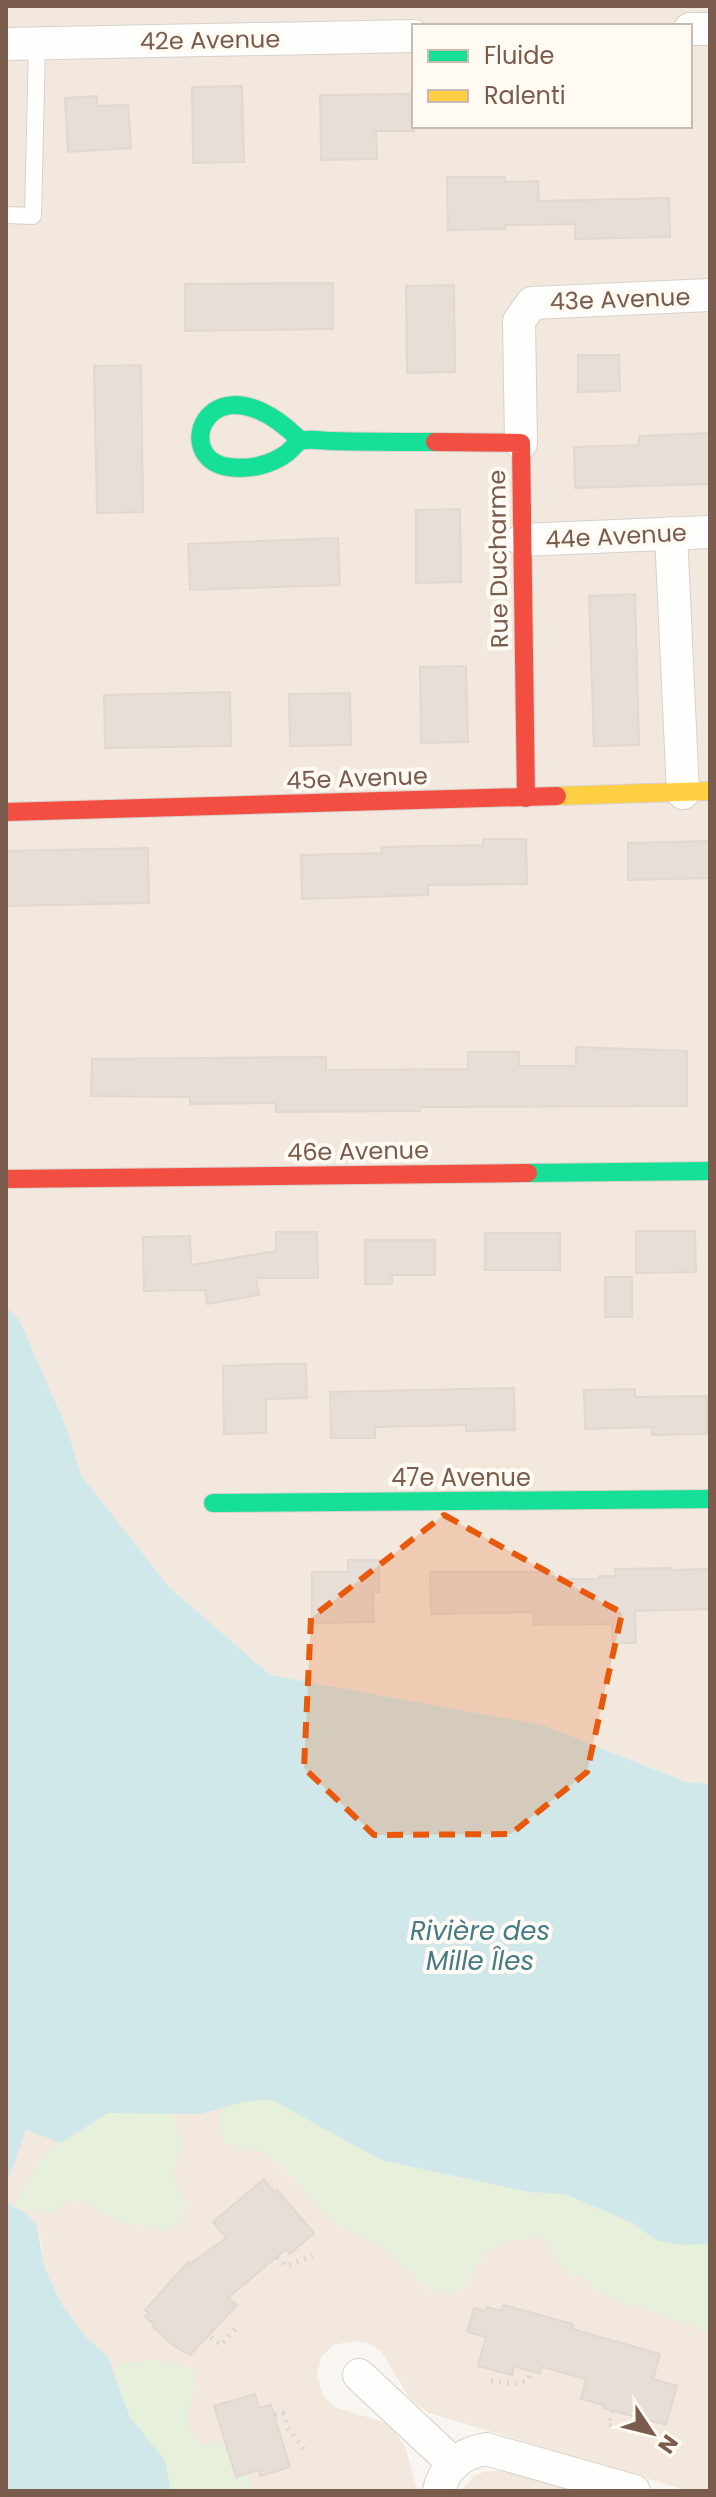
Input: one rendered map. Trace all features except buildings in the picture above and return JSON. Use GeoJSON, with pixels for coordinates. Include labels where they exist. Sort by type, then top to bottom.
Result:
{"type":"FeatureCollection","features":[{"type":"Feature","properties":{"kind":"street","name":"42e Avenue"},"geometry":{"type":"LineString","coordinates":[[22,44],[412,36]]}},
{"type":"Feature","properties":{"kind":"street","name":"43e Avenue"},"geometry":{"type":"LineString","coordinates":[[521,443],[519,321],[532,303],[710,295]]}},
{"type":"Feature","properties":{"kind":"street"},"geometry":{"type":"LineString","coordinates":[[238,405],[268,414],[288,427],[301,441],[288,455],[251,467],[219,466],[206,459],[200,447],[201,428],[210,413],[224,406],[238,405]]}},
{"type":"Feature","properties":{"kind":"street","name":"Rue Ducharme"},"geometry":{"type":"LineString","coordinates":[[301,441],[521,443],[526,798]]}},
{"type":"Feature","properties":{"kind":"street","name":"44e Avenue"},"geometry":{"type":"LineString","coordinates":[[522,540],[710,532]]}},
{"type":"Feature","properties":{"kind":"street"},"geometry":{"type":"LineString","coordinates":[[671,533],[697,792]]}},
{"type":"Feature","properties":{"kind":"street","name":"45e Avenue"},"geometry":{"type":"LineString","coordinates":[[6,812],[697,792]]}},
{"type":"Feature","properties":{"kind":"street","name":"46e Avenue"},"geometry":{"type":"LineString","coordinates":[[6,1179],[710,1171]]}},
{"type":"Feature","properties":{"kind":"street","name":"47e Avenue"},"geometry":{"type":"LineString","coordinates":[[213,1503],[710,1499]]}},
{"type":"Feature","properties":{"kind":"street"},"geometry":{"type":"LineString","coordinates":[[359,2375],[446,2477],[466,2455],[486,2449],[634,2491]]}},
{"type":"Feature","properties":{"kind":"lane"},"geometry":{"type":"LineString","coordinates":[[6,215],[33,216],[22,44]]}},
{"type":"Feature","properties":{"kind":"path"},"geometry":{"type":"LineString","coordinates":[[277,2257],[286,2266],[313,2256]]}},
{"type":"Feature","properties":{"kind":"path"},"geometry":{"type":"LineString","coordinates":[[211,2337],[221,2345],[238,2326]]}},
{"type":"Feature","properties":{"kind":"path"},"geometry":{"type":"LineString","coordinates":[[491,2381],[513,2384],[527,2381],[531,2371]]}},
{"type":"Feature","properties":{"kind":"path"},"geometry":{"type":"LineString","coordinates":[[613,2411],[608,2425],[649,2436]]}},
{"type":"Feature","properties":{"kind":"path"},"geometry":{"type":"LineString","coordinates":[[275,2415],[283,2413],[289,2429],[304,2450]]}},
{"type":"Feature","properties":{"kind":"highlighted area"},"geometry":{"type":"Polygon","coordinates":[[[444,1515],[622,1613],[587,1772],[511,1834],[374,1835],[304,1768],[311,1618],[444,1515]]]}},
{"type":"Feature","properties":{"kind":"shaded area"},"geometry":{"type":"Polygon","coordinates":[[[6,6],[710,6],[710,1784],[686,1782],[543,1725],[270,1675],[169,1587],[81,1475],[68,1431],[19,1319],[6,1307],[6,6]]]}},
{"type":"Feature","properties":{"kind":"shaded area"},"geometry":{"type":"Polygon","coordinates":[[[272,2100],[381,2160],[528,2192],[565,2194],[632,2223],[656,2240],[710,2244],[710,2491],[689,2491],[429,2413],[410,2399],[381,2351],[369,2343],[353,2341],[333,2345],[321,2357],[317,2376],[323,2395],[334,2407],[390,2424],[406,2449],[417,2491],[171,2491],[165,2460],[120,2390],[108,2357],[87,2338],[62,2305],[45,2269],[40,2237],[24,2211],[11,2206],[6,2199],[6,2186],[26,2130],[61,2143],[108,2113],[200,2114],[247,2101],[272,2100]]]}},
{"type":"Feature","properties":{"kind":"shaded area"},"geometry":{"type":"Polygon","coordinates":[[[500,2471],[579,2491],[461,2491],[475,2475],[500,2471]]]}},
{"type":"Feature","properties":{"kind":"green space"},"geometry":{"type":"Polygon","coordinates":[[[272,2100],[381,2160],[528,2192],[565,2194],[632,2223],[656,2240],[710,2244],[710,2336],[685,2322],[606,2296],[583,2278],[567,2272],[554,2259],[545,2235],[509,2242],[486,2251],[472,2276],[456,2294],[431,2291],[385,2249],[337,2224],[320,2210],[281,2164],[260,2150],[225,2143],[220,2128],[221,2110],[247,2101],[272,2100]]]}},
{"type":"Feature","properties":{"kind":"green space"},"geometry":{"type":"Polygon","coordinates":[[[108,2113],[173,2113],[184,2141],[172,2175],[186,2205],[181,2221],[168,2231],[115,2220],[84,2202],[67,2200],[55,2213],[16,2208],[18,2198],[43,2155],[108,2113]]]}},
{"type":"Feature","properties":{"kind":"green space"},"geometry":{"type":"Polygon","coordinates":[[[151,2360],[188,2366],[196,2377],[187,2417],[191,2435],[201,2444],[226,2443],[236,2476],[248,2473],[253,2491],[171,2491],[165,2460],[130,2417],[115,2371],[120,2364],[151,2360]]]}},
{"type":"Feature","properties":{"kind":"water","name":"Rivière des Mille Îles"},"geometry":{"type":"Polygon","coordinates":[[[6,1307],[19,1319],[68,1431],[81,1475],[169,1587],[270,1675],[543,1725],[686,1782],[710,1784],[710,2244],[681,2245],[656,2240],[632,2223],[565,2194],[528,2192],[381,2160],[272,2100],[247,2101],[200,2114],[108,2113],[61,2143],[26,2130],[6,2186],[6,1307]]]}},
{"type":"Feature","properties":{"kind":"water"},"geometry":{"type":"Polygon","coordinates":[[[6,2199],[36,2224],[45,2269],[62,2305],[87,2338],[108,2357],[130,2417],[165,2460],[171,2491],[6,2491],[6,2199]]]}},
{"type":"Feature","properties":{"kind":"traffic: fast"},"geometry":{"type":"LineString","coordinates":[[301,441],[269,416],[243,406],[222,407],[208,417],[201,431],[202,447],[211,460],[237,468],[274,461],[304,440],[435,442]]}},
{"type":"Feature","properties":{"kind":"traffic: fast"},"geometry":{"type":"LineString","coordinates":[[528,1173],[710,1171]]}},
{"type":"Feature","properties":{"kind":"traffic: fast"},"geometry":{"type":"LineString","coordinates":[[213,1503],[710,1499]]}},
{"type":"Feature","properties":{"kind":"traffic: slow"},"geometry":{"type":"LineString","coordinates":[[557,796],[710,791]]}},
{"type":"Feature","properties":{"kind":"traffic: jam"},"geometry":{"type":"LineString","coordinates":[[435,442],[521,443],[526,798]]}},
{"type":"Feature","properties":{"kind":"traffic: jam"},"geometry":{"type":"LineString","coordinates":[[6,812],[557,796]]}},
{"type":"Feature","properties":{"kind":"traffic: jam"},"geometry":{"type":"LineString","coordinates":[[6,1179],[528,1173]]}}]}
